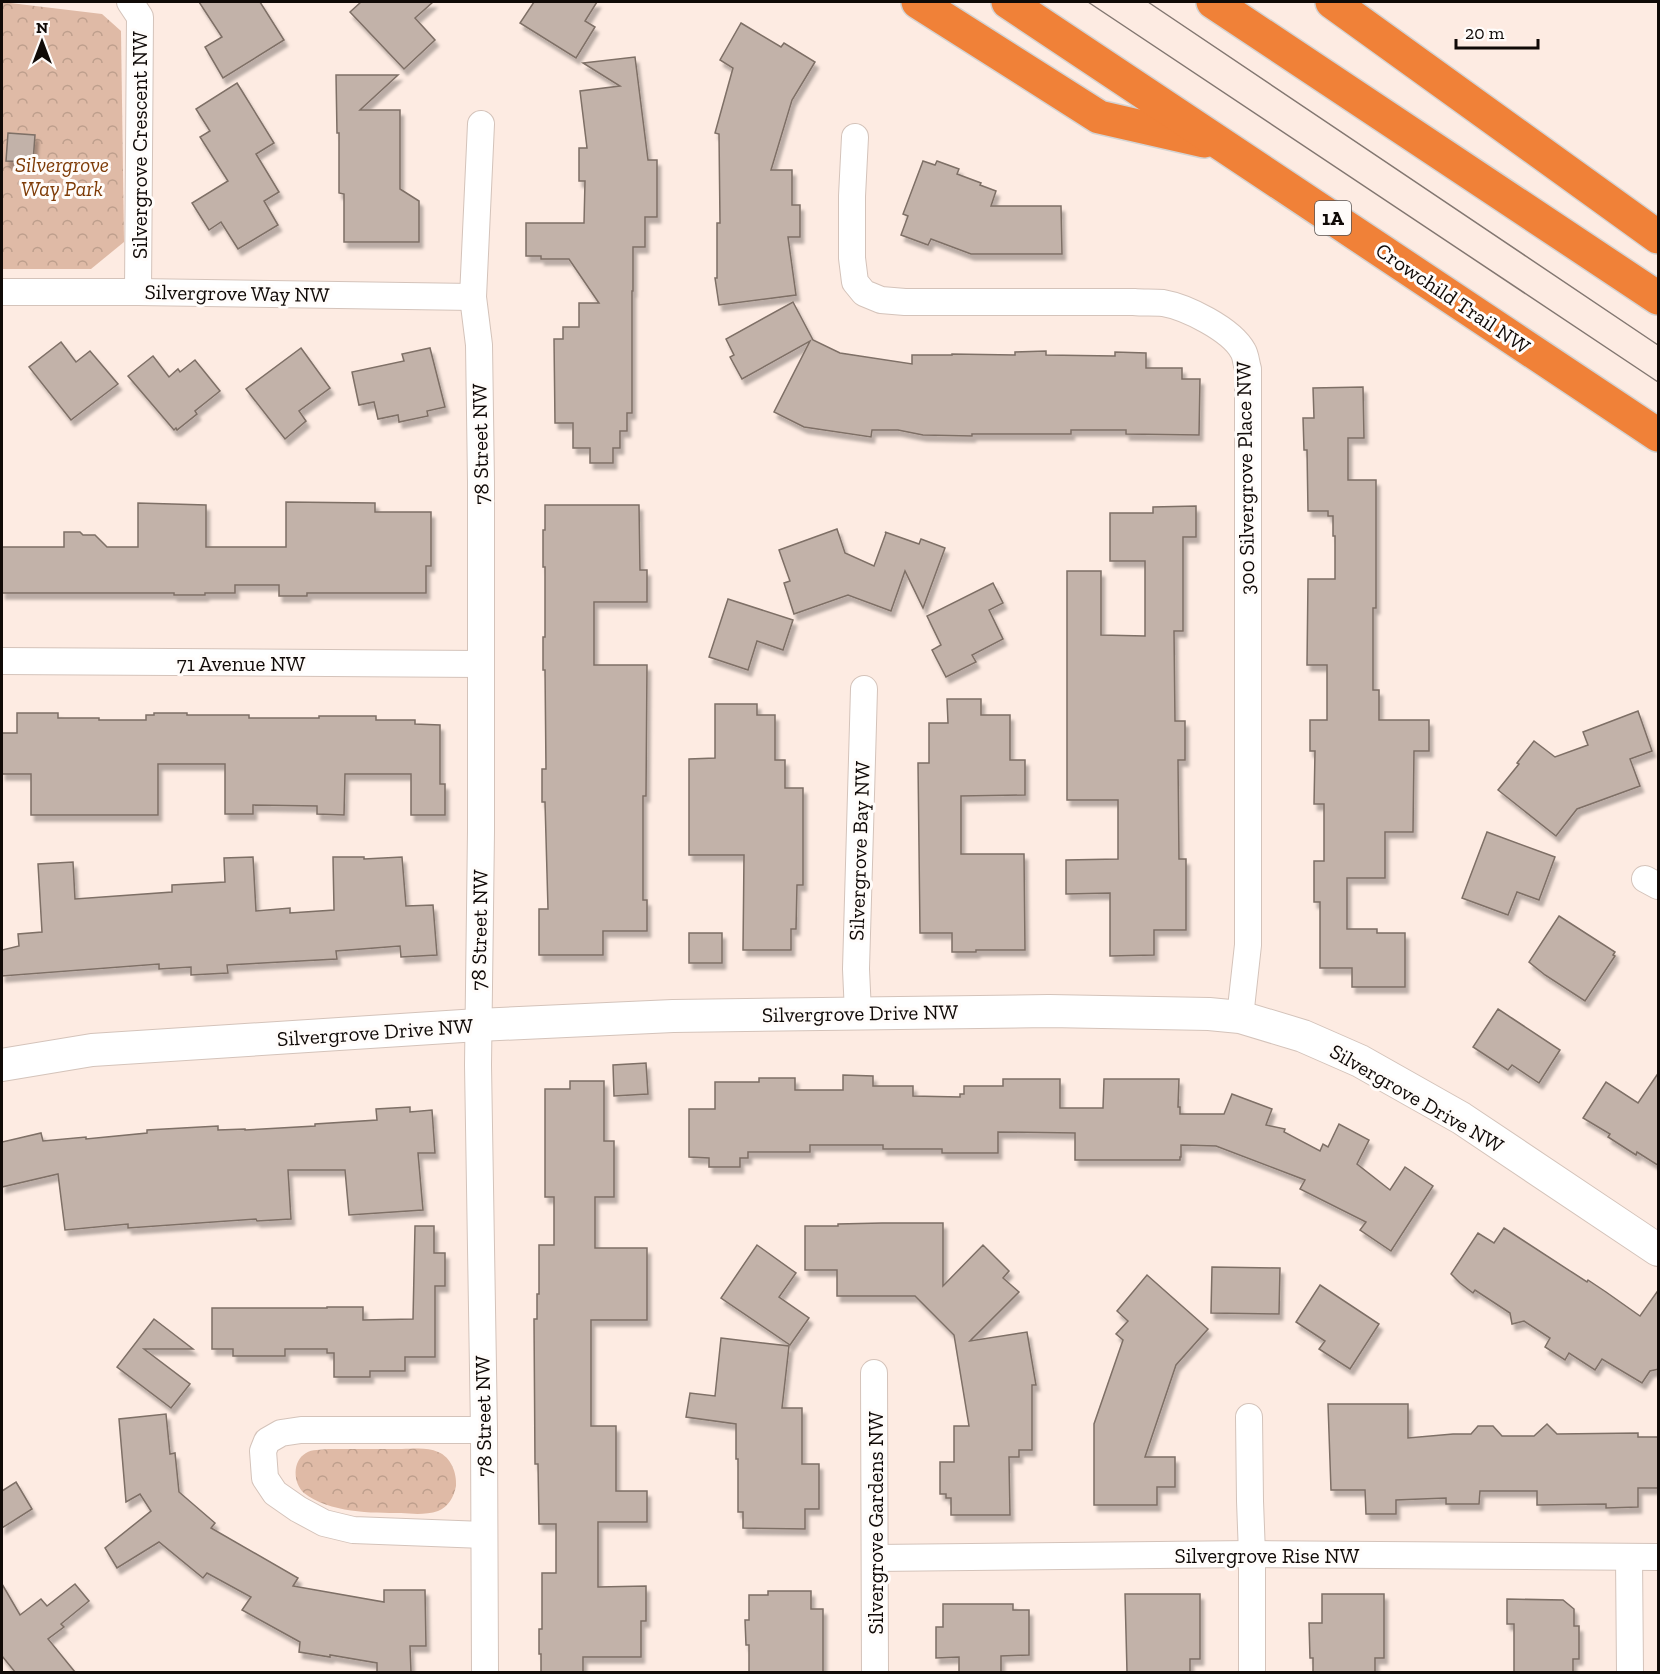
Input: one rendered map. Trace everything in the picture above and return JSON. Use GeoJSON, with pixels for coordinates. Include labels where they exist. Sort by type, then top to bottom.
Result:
{"type":"FeatureCollection","features":[{"type":"Feature","properties":{"kind":"highway"},"geometry":{"type":"LineString","coordinates":[[918,2],[1099,117],[1224,145]]}},
{"type":"Feature","properties":{"kind":"highway","name":"Crowchild Trail NW"},"geometry":{"type":"LineString","coordinates":[[1008,2],[1659,435]]}},
{"type":"Feature","properties":{"kind":"highway"},"geometry":{"type":"LineString","coordinates":[[1213,2],[1659,298]]}},
{"type":"Feature","properties":{"kind":"highway"},"geometry":{"type":"LineString","coordinates":[[1332,2],[1659,237]]}},
{"type":"Feature","properties":{"kind":"street","name":"Silvergrove Crescent NW"},"geometry":{"type":"LineString","coordinates":[[130,2],[140,17],[138,292]]}},
{"type":"Feature","properties":{"kind":"street","name":"78 Street NW"},"geometry":{"type":"LineString","coordinates":[[481,124],[473,297],[479,345],[481,471],[481,831],[478,1025],[485,1672]]}},
{"type":"Feature","properties":{"kind":"street","name":"300 Silvergrove Place NW"},"geometry":{"type":"LineString","coordinates":[[855,137],[852,258],[855,282],[864,293],[881,300],[905,302],[1164,304],[1185,309],[1208,321],[1228,334],[1244,352],[1248,369],[1248,945],[1240,1017]]}},
{"type":"Feature","properties":{"kind":"street","name":"Silvergrove Way NW"},"geometry":{"type":"LineString","coordinates":[[2,292],[473,297]]}},
{"type":"Feature","properties":{"kind":"street","name":"71 Avenue NW"},"geometry":{"type":"LineString","coordinates":[[2,662],[480,664]]}},
{"type":"Feature","properties":{"kind":"street","name":"Silvergrove Bay NW"},"geometry":{"type":"LineString","coordinates":[[858,1013],[856,969],[864,689]]}},
{"type":"Feature","properties":{"kind":"street","name":"Silvergrove Drive NW"},"geometry":{"type":"LineString","coordinates":[[2,1065],[92,1050],[478,1025],[673,1016],[1049,1011],[1209,1014],[1240,1017],[1303,1036],[1360,1061],[1461,1119],[1659,1250]]}},
{"type":"Feature","properties":{"kind":"street","name":"Silvergrove Gardens NW"},"geometry":{"type":"LineString","coordinates":[[874,1373],[875,1672]]}},
{"type":"Feature","properties":{"kind":"street"},"geometry":{"type":"LineString","coordinates":[[1250,1416],[1252,1672]]}},
{"type":"Feature","properties":{"kind":"street"},"geometry":{"type":"LineString","coordinates":[[484,1430],[302,1430],[281,1433],[267,1441],[263,1451],[265,1478],[274,1493],[292,1506],[324,1523],[353,1530],[484,1535]]}},
{"type":"Feature","properties":{"kind":"street","name":"Silvergrove Rise NW"},"geometry":{"type":"LineString","coordinates":[[875,1558],[1252,1554],[1659,1557]]}},
{"type":"Feature","properties":{"kind":"street"},"geometry":{"type":"LineString","coordinates":[[1629,1557],[1630,1672]]}},
{"type":"Feature","properties":{"kind":"green space","name":"Silvergrove Way Park"},"geometry":{"type":"Polygon","coordinates":[[[2,2],[102,14],[121,31],[124,242],[91,269],[2,269],[2,2]]]}},
{"type":"Feature","properties":{"kind":"green space"},"geometry":{"type":"Polygon","coordinates":[[[328,1449],[434,1450],[443,1454],[452,1466],[456,1481],[454,1494],[442,1509],[424,1514],[364,1512],[326,1505],[314,1500],[300,1489],[296,1478],[296,1467],[298,1461],[306,1453],[328,1449]]]}},
{"type":"Feature","properties":{"kind":"building"},"geometry":{"type":"Polygon","coordinates":[[[199,2],[260,2],[284,40],[223,78],[205,47],[222,37],[199,2]]]}},
{"type":"Feature","properties":{"kind":"building"},"geometry":{"type":"Polygon","coordinates":[[[361,2],[433,2],[415,18],[435,40],[404,69],[350,12],[361,2]]]}},
{"type":"Feature","properties":{"kind":"building"},"geometry":{"type":"Polygon","coordinates":[[[534,2],[597,2],[585,21],[595,27],[576,58],[520,23],[534,2]]]}},
{"type":"Feature","properties":{"kind":"building"},"geometry":{"type":"Polygon","coordinates":[[[741,23],[781,47],[784,43],[815,62],[792,100],[771,170],[792,170],[792,205],[800,205],[800,237],[788,237],[796,295],[719,305],[715,278],[717,278],[717,223],[720,223],[719,134],[715,133],[733,68],[720,60],[741,23]]]}},
{"type":"Feature","properties":{"kind":"building"},"geometry":{"type":"Polygon","coordinates":[[[635,57],[648,160],[657,160],[657,217],[645,217],[645,247],[633,247],[632,413],[627,413],[627,431],[620,431],[620,448],[613,448],[613,463],[590,463],[590,448],[573,448],[573,423],[555,423],[554,339],[563,339],[563,327],[579,327],[579,303],[599,303],[569,259],[541,259],[541,256],[526,256],[526,223],[584,223],[585,181],[579,181],[579,148],[587,148],[580,91],[620,86],[583,63],[635,57]]]}},
{"type":"Feature","properties":{"kind":"building"},"geometry":{"type":"Polygon","coordinates":[[[336,75],[398,75],[360,110],[400,110],[400,189],[419,201],[419,242],[344,242],[344,194],[339,193],[336,75]]]}},
{"type":"Feature","properties":{"kind":"building"},"geometry":{"type":"Polygon","coordinates":[[[237,83],[274,143],[256,154],[279,192],[264,201],[278,225],[238,249],[221,222],[209,230],[192,203],[228,181],[200,137],[210,131],[196,109],[237,83]]]}},
{"type":"Feature","properties":{"kind":"building"},"geometry":{"type":"Polygon","coordinates":[[[8,133],[35,135],[33,162],[6,161],[8,133]]]}},
{"type":"Feature","properties":{"kind":"building"},"geometry":{"type":"Polygon","coordinates":[[[923,161],[935,165],[937,161],[959,169],[957,174],[996,191],[991,206],[1061,206],[1062,254],[971,254],[931,239],[928,245],[901,235],[908,216],[903,214],[923,161]]]}},
{"type":"Feature","properties":{"kind":"building"},"geometry":{"type":"Polygon","coordinates":[[[793,302],[813,340],[840,353],[912,364],[912,355],[1015,355],[1015,352],[1046,351],[1046,355],[1115,356],[1115,352],[1146,353],[1146,368],[1182,368],[1182,379],[1200,379],[1199,435],[1126,434],[1126,430],[1071,430],[1071,434],[972,434],[972,436],[923,435],[898,430],[872,430],[871,437],[804,427],[774,412],[810,341],[742,379],[730,357],[734,355],[726,339],[793,302]]]}},
{"type":"Feature","properties":{"kind":"building"},"geometry":{"type":"Polygon","coordinates":[[[61,342],[76,362],[90,351],[118,384],[71,420],[29,367],[61,342]]]}},
{"type":"Feature","properties":{"kind":"building"},"geometry":{"type":"Polygon","coordinates":[[[301,348],[330,388],[299,411],[306,421],[285,439],[246,389],[301,348]]]}},
{"type":"Feature","properties":{"kind":"building"},"geometry":{"type":"Polygon","coordinates":[[[430,348],[445,407],[427,411],[428,416],[399,422],[398,415],[378,419],[374,402],[359,405],[352,372],[404,361],[402,354],[430,348]]]}},
{"type":"Feature","properties":{"kind":"building"},"geometry":{"type":"Polygon","coordinates":[[[153,356],[169,377],[178,369],[180,372],[195,360],[220,391],[195,411],[197,414],[177,430],[176,428],[174,430],[128,376],[153,356]]]}},
{"type":"Feature","properties":{"kind":"building"},"geometry":{"type":"Polygon","coordinates":[[[1363,387],[1364,438],[1348,438],[1348,480],[1376,480],[1376,608],[1373,608],[1373,690],[1379,690],[1379,720],[1429,720],[1429,751],[1414,751],[1413,832],[1385,832],[1385,878],[1347,878],[1347,929],[1377,929],[1377,933],[1405,933],[1405,987],[1352,987],[1352,968],[1320,968],[1320,902],[1314,902],[1314,861],[1324,861],[1324,804],[1314,804],[1315,751],[1310,751],[1310,720],[1327,720],[1327,665],[1307,665],[1308,579],[1335,579],[1335,536],[1333,536],[1333,516],[1328,516],[1328,511],[1308,511],[1307,450],[1304,450],[1303,418],[1314,418],[1313,388],[1363,387]]]}},
{"type":"Feature","properties":{"kind":"building"},"geometry":{"type":"Polygon","coordinates":[[[286,502],[375,503],[375,512],[431,512],[431,566],[426,566],[426,593],[307,593],[307,596],[279,596],[279,585],[235,585],[235,593],[205,593],[205,595],[2,593],[2,547],[64,547],[64,532],[80,532],[83,535],[95,535],[107,547],[138,547],[138,503],[206,505],[206,547],[286,547],[286,502]]]}},
{"type":"Feature","properties":{"kind":"building"},"geometry":{"type":"Polygon","coordinates":[[[545,505],[639,505],[640,570],[647,570],[647,602],[594,602],[594,665],[647,665],[643,900],[647,900],[647,931],[603,931],[603,955],[539,955],[539,909],[548,909],[545,802],[542,802],[542,769],[546,769],[545,670],[543,670],[545,505]]]}},
{"type":"Feature","properties":{"kind":"building"},"geometry":{"type":"Polygon","coordinates":[[[1196,506],[1196,537],[1183,537],[1183,631],[1174,631],[1175,721],[1185,721],[1185,760],[1178,760],[1179,859],[1186,859],[1186,930],[1154,930],[1154,955],[1110,956],[1110,893],[1066,894],[1066,860],[1118,859],[1118,800],[1067,800],[1067,571],[1101,571],[1101,635],[1145,636],[1145,561],[1110,561],[1110,513],[1153,513],[1153,507],[1196,506]]]}},
{"type":"Feature","properties":{"kind":"building"},"geometry":{"type":"Polygon","coordinates":[[[837,529],[845,553],[874,566],[885,532],[919,544],[921,539],[945,548],[923,608],[905,571],[891,611],[848,595],[794,614],[784,583],[790,581],[779,550],[837,529]]]}},
{"type":"Feature","properties":{"kind":"building"},"geometry":{"type":"Polygon","coordinates":[[[993,583],[1003,603],[989,610],[1003,639],[972,655],[976,662],[946,677],[932,650],[941,645],[927,616],[993,583]]]}},
{"type":"Feature","properties":{"kind":"building"},"geometry":{"type":"Polygon","coordinates":[[[728,599],[793,620],[783,650],[757,641],[748,670],[709,657],[728,599]]]}},
{"type":"Feature","properties":{"kind":"building"},"geometry":{"type":"Polygon","coordinates":[[[947,699],[981,699],[981,715],[1010,715],[1010,760],[1025,760],[1025,795],[961,796],[961,854],[1024,854],[1025,950],[952,952],[952,933],[920,933],[918,763],[929,763],[929,723],[948,723],[947,699]]]}},
{"type":"Feature","properties":{"kind":"building"},"geometry":{"type":"Polygon","coordinates":[[[715,704],[757,704],[757,715],[775,715],[775,760],[785,760],[785,788],[803,788],[803,885],[797,885],[796,929],[791,929],[791,950],[743,950],[744,855],[689,855],[689,759],[715,758],[715,704]]]}},
{"type":"Feature","properties":{"kind":"building"},"geometry":{"type":"Polygon","coordinates":[[[1638,711],[1652,751],[1630,759],[1640,786],[1577,809],[1556,836],[1498,790],[1534,741],[1555,757],[1588,745],[1583,732],[1638,711]]]}},
{"type":"Feature","properties":{"kind":"building"},"geometry":{"type":"Polygon","coordinates":[[[17,713],[58,713],[58,718],[99,718],[99,720],[146,720],[146,715],[154,715],[154,713],[249,715],[249,718],[376,716],[376,720],[415,720],[415,724],[440,725],[440,784],[445,784],[445,815],[411,815],[411,774],[345,774],[344,815],[317,814],[317,806],[253,805],[253,814],[225,814],[225,764],[158,764],[158,815],[31,815],[31,774],[2,774],[2,733],[17,733],[17,713]]]}},
{"type":"Feature","properties":{"kind":"building"},"geometry":{"type":"Polygon","coordinates":[[[1487,832],[1555,857],[1539,900],[1517,892],[1508,915],[1462,898],[1487,832]]]}},
{"type":"Feature","properties":{"kind":"building"},"geometry":{"type":"Polygon","coordinates":[[[253,857],[256,911],[290,908],[290,913],[334,910],[333,857],[364,857],[364,859],[402,857],[406,906],[433,905],[437,955],[401,957],[400,946],[336,951],[337,959],[227,965],[228,973],[191,975],[191,967],[159,969],[159,964],[2,976],[2,950],[19,946],[18,934],[42,932],[38,864],[73,862],[75,899],[172,892],[172,885],[225,882],[224,858],[253,857]]]}},
{"type":"Feature","properties":{"kind":"building"},"geometry":{"type":"Polygon","coordinates":[[[1559,916],[1615,952],[1613,955],[1615,956],[1585,1001],[1529,962],[1559,916]]]}},
{"type":"Feature","properties":{"kind":"building"},"geometry":{"type":"Polygon","coordinates":[[[689,933],[722,933],[722,963],[689,963],[689,933]]]}},
{"type":"Feature","properties":{"kind":"building"},"geometry":{"type":"Polygon","coordinates":[[[1498,1009],[1560,1050],[1539,1083],[1512,1065],[1508,1070],[1473,1047],[1498,1009]]]}},
{"type":"Feature","properties":{"kind":"building"},"geometry":{"type":"Polygon","coordinates":[[[646,1063],[648,1094],[614,1096],[613,1065],[646,1063]]]}},
{"type":"Feature","properties":{"kind":"building"},"geometry":{"type":"Polygon","coordinates":[[[1659,1072],[1659,1166],[1637,1152],[1636,1155],[1608,1137],[1610,1134],[1583,1118],[1606,1082],[1638,1103],[1659,1072]]]}},
{"type":"Feature","properties":{"kind":"building"},"geometry":{"type":"Polygon","coordinates":[[[843,1075],[873,1076],[873,1086],[913,1086],[913,1096],[960,1097],[960,1094],[964,1094],[964,1086],[1003,1086],[1003,1079],[1060,1079],[1060,1108],[1103,1108],[1104,1079],[1179,1079],[1180,1114],[1224,1114],[1232,1094],[1272,1109],[1266,1125],[1285,1129],[1284,1132],[1320,1151],[1323,1144],[1328,1147],[1339,1124],[1369,1140],[1357,1164],[1390,1190],[1405,1167],[1433,1186],[1391,1251],[1360,1230],[1366,1222],[1300,1189],[1305,1180],[1216,1146],[1181,1145],[1180,1160],[1075,1160],[1075,1133],[998,1132],[998,1153],[942,1153],[942,1149],[883,1149],[883,1145],[810,1145],[810,1152],[748,1152],[748,1158],[740,1158],[740,1167],[709,1167],[709,1158],[689,1157],[689,1109],[715,1109],[715,1082],[759,1082],[759,1078],[795,1078],[795,1090],[843,1090],[843,1075]]]}},
{"type":"Feature","properties":{"kind":"building"},"geometry":{"type":"Polygon","coordinates":[[[570,1081],[604,1081],[604,1141],[614,1141],[614,1197],[595,1197],[595,1248],[647,1248],[647,1320],[591,1320],[591,1426],[616,1426],[616,1491],[647,1491],[647,1522],[598,1522],[598,1587],[646,1586],[646,1621],[641,1621],[641,1657],[583,1657],[583,1672],[541,1672],[539,1629],[542,1629],[542,1573],[556,1573],[556,1524],[539,1524],[538,1464],[535,1464],[534,1319],[537,1319],[537,1294],[539,1294],[539,1245],[554,1245],[554,1197],[545,1197],[545,1089],[570,1089],[570,1081]]]}},
{"type":"Feature","properties":{"kind":"building"},"geometry":{"type":"Polygon","coordinates":[[[410,1107],[410,1112],[432,1110],[435,1153],[418,1153],[423,1210],[349,1215],[345,1170],[288,1170],[291,1219],[257,1221],[256,1219],[128,1228],[128,1224],[65,1230],[58,1174],[2,1187],[2,1142],[41,1133],[43,1141],[147,1133],[147,1130],[218,1126],[218,1130],[245,1130],[315,1126],[315,1124],[377,1120],[376,1109],[410,1107]]]}},
{"type":"Feature","properties":{"kind":"building"},"geometry":{"type":"Polygon","coordinates":[[[943,1223],[943,1286],[983,1245],[1009,1271],[1003,1278],[1019,1292],[970,1341],[1027,1332],[1036,1385],[1032,1385],[1032,1450],[1019,1450],[1019,1457],[1009,1457],[1010,1515],[951,1515],[951,1498],[946,1498],[946,1494],[940,1494],[940,1462],[954,1462],[954,1426],[969,1426],[954,1335],[915,1296],[837,1296],[837,1270],[805,1270],[805,1226],[943,1223]]]}},
{"type":"Feature","properties":{"kind":"building"},"geometry":{"type":"Polygon","coordinates":[[[415,1226],[434,1226],[434,1253],[445,1253],[445,1286],[435,1286],[435,1357],[405,1357],[405,1371],[370,1371],[370,1377],[334,1377],[334,1353],[327,1353],[327,1349],[285,1349],[285,1356],[233,1356],[233,1349],[212,1349],[212,1308],[363,1307],[363,1320],[413,1319],[415,1226]]]}},
{"type":"Feature","properties":{"kind":"building"},"geometry":{"type":"Polygon","coordinates":[[[1504,1228],[1587,1282],[1588,1280],[1640,1316],[1659,1289],[1659,1369],[1650,1371],[1642,1383],[1602,1359],[1595,1370],[1569,1353],[1565,1360],[1545,1347],[1550,1338],[1524,1321],[1512,1324],[1510,1313],[1475,1290],[1473,1293],[1460,1283],[1451,1274],[1478,1233],[1494,1243],[1504,1228]]]}},
{"type":"Feature","properties":{"kind":"building"},"geometry":{"type":"Polygon","coordinates":[[[757,1245],[796,1273],[779,1297],[809,1318],[790,1345],[721,1298],[757,1245]]]}},
{"type":"Feature","properties":{"kind":"building"},"geometry":{"type":"Polygon","coordinates":[[[1212,1267],[1280,1268],[1279,1314],[1211,1313],[1212,1267]]]}},
{"type":"Feature","properties":{"kind":"building"},"geometry":{"type":"Polygon","coordinates":[[[1147,1275],[1208,1329],[1176,1365],[1145,1457],[1175,1457],[1175,1487],[1157,1487],[1157,1505],[1094,1505],[1094,1424],[1123,1340],[1116,1334],[1128,1321],[1117,1311],[1147,1275]]]}},
{"type":"Feature","properties":{"kind":"building"},"geometry":{"type":"Polygon","coordinates":[[[1320,1285],[1379,1324],[1350,1369],[1319,1349],[1325,1341],[1296,1322],[1320,1285]]]}},
{"type":"Feature","properties":{"kind":"building"},"geometry":{"type":"Polygon","coordinates":[[[154,1319],[193,1349],[144,1349],[190,1384],[171,1408],[117,1367],[154,1319]]]}},
{"type":"Feature","properties":{"kind":"building"},"geometry":{"type":"Polygon","coordinates":[[[721,1338],[789,1346],[782,1408],[802,1408],[802,1464],[819,1464],[819,1509],[805,1509],[805,1529],[743,1528],[743,1512],[738,1512],[736,1424],[686,1417],[690,1393],[715,1396],[721,1338]]]}},
{"type":"Feature","properties":{"kind":"building"},"geometry":{"type":"Polygon","coordinates":[[[1328,1404],[1408,1404],[1408,1438],[1471,1434],[1478,1426],[1493,1426],[1502,1436],[1534,1436],[1547,1424],[1557,1434],[1638,1433],[1638,1437],[1659,1437],[1659,1488],[1638,1488],[1638,1507],[1606,1508],[1606,1504],[1537,1505],[1537,1491],[1480,1491],[1479,1504],[1446,1504],[1446,1498],[1396,1500],[1396,1514],[1366,1514],[1365,1490],[1331,1490],[1328,1404]]]}},
{"type":"Feature","properties":{"kind":"building"},"geometry":{"type":"Polygon","coordinates":[[[166,1414],[170,1454],[175,1453],[179,1492],[215,1523],[211,1528],[298,1578],[293,1586],[384,1602],[384,1590],[425,1590],[426,1646],[410,1646],[411,1672],[377,1672],[377,1663],[299,1652],[300,1642],[242,1610],[251,1597],[207,1573],[203,1578],[159,1542],[117,1568],[105,1548],[151,1511],[140,1494],[126,1502],[119,1419],[166,1414]]]}},
{"type":"Feature","properties":{"kind":"building"},"geometry":{"type":"Polygon","coordinates":[[[16,1482],[32,1509],[2,1528],[2,1491],[16,1482]]]}},
{"type":"Feature","properties":{"kind":"building"},"geometry":{"type":"Polygon","coordinates":[[[2,1584],[20,1615],[41,1599],[47,1606],[75,1584],[89,1601],[61,1624],[64,1627],[48,1639],[75,1672],[15,1672],[2,1656],[2,1584]]]}},
{"type":"Feature","properties":{"kind":"building"},"geometry":{"type":"Polygon","coordinates":[[[768,1591],[811,1591],[811,1609],[823,1609],[823,1672],[749,1672],[749,1645],[746,1645],[745,1620],[749,1620],[749,1595],[768,1595],[768,1591]]]}},
{"type":"Feature","properties":{"kind":"building"},"geometry":{"type":"Polygon","coordinates":[[[1125,1594],[1200,1594],[1200,1659],[1190,1659],[1190,1672],[1127,1672],[1125,1594]]]}},
{"type":"Feature","properties":{"kind":"building"},"geometry":{"type":"Polygon","coordinates":[[[1322,1594],[1384,1594],[1384,1658],[1375,1658],[1375,1672],[1313,1672],[1313,1658],[1310,1658],[1309,1623],[1322,1623],[1322,1594]]]}},
{"type":"Feature","properties":{"kind":"building"},"geometry":{"type":"Polygon","coordinates":[[[1507,1599],[1563,1600],[1574,1609],[1574,1626],[1579,1626],[1579,1659],[1573,1659],[1573,1672],[1514,1672],[1514,1624],[1507,1624],[1507,1599]]]}},
{"type":"Feature","properties":{"kind":"building"},"geometry":{"type":"Polygon","coordinates":[[[943,1604],[1013,1604],[1013,1610],[1029,1610],[1029,1655],[1001,1656],[1001,1672],[959,1672],[959,1657],[936,1658],[936,1627],[943,1627],[943,1604]]]}},
{"type":"Feature","properties":{"kind":"tram line"},"geometry":{"type":"LineString","coordinates":[[1088,2],[1658,382]]}},
{"type":"Feature","properties":{"kind":"tram line"},"geometry":{"type":"LineString","coordinates":[[1148,2],[1658,345]]}}]}
